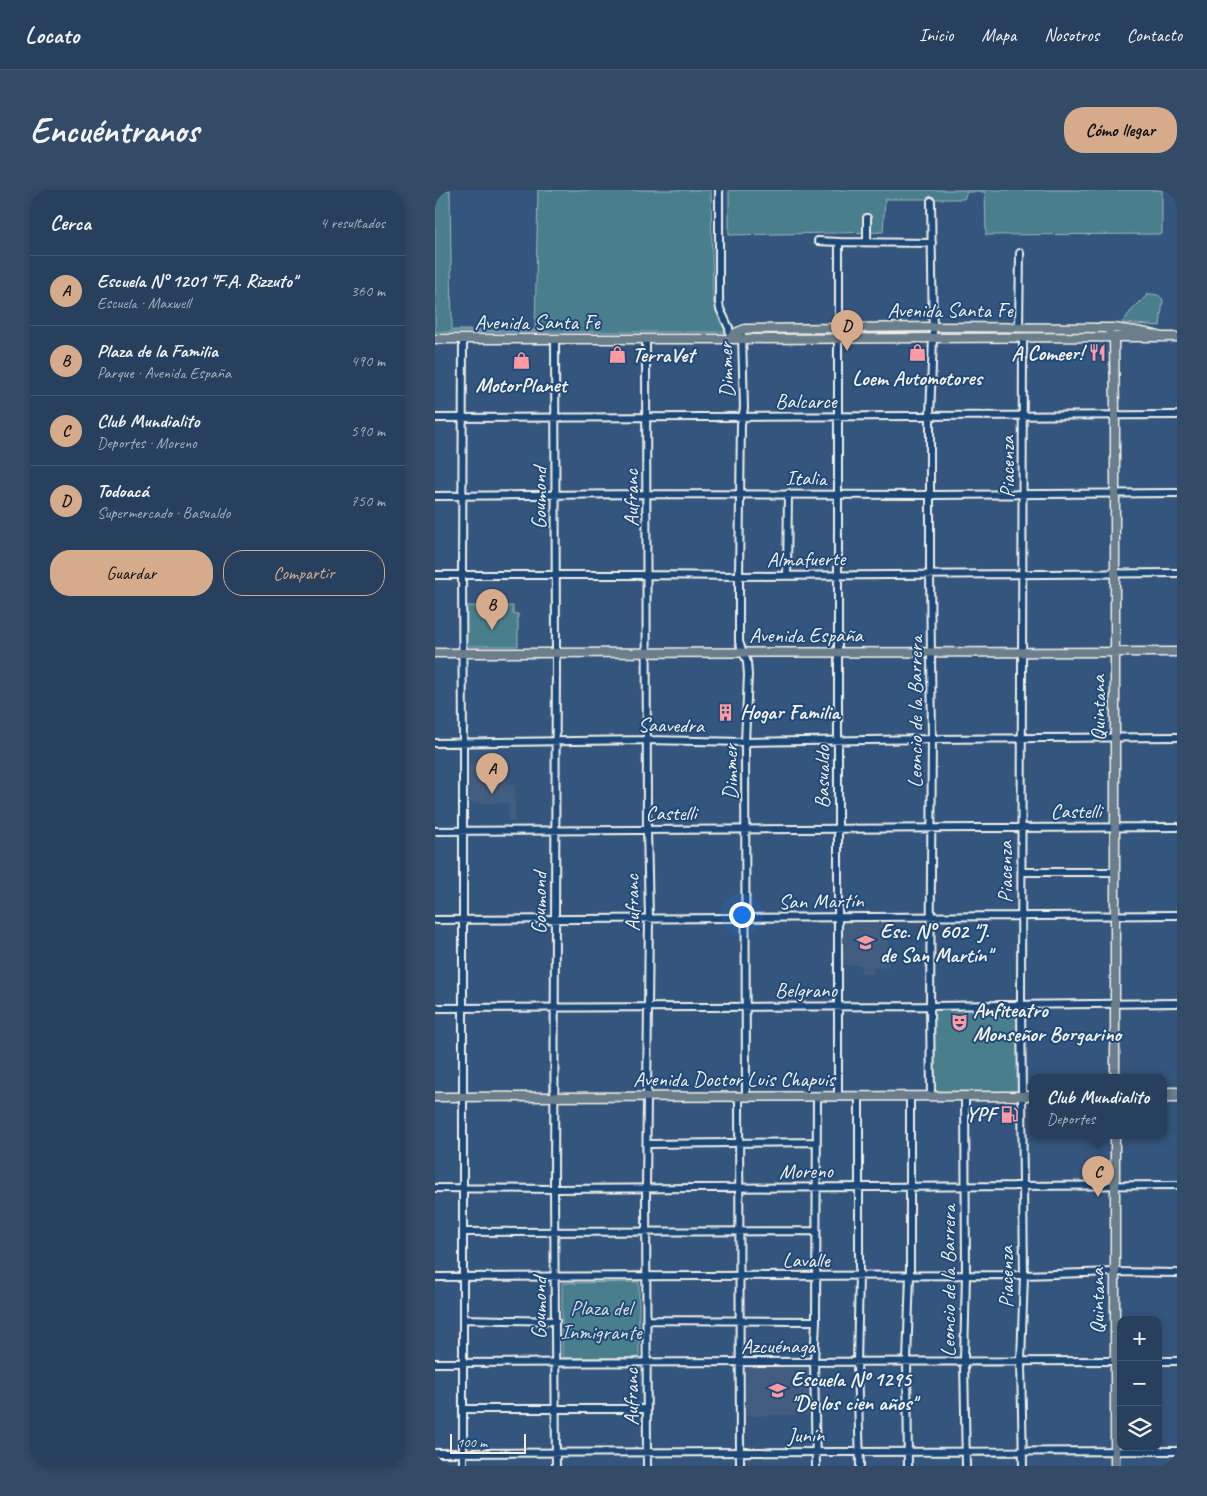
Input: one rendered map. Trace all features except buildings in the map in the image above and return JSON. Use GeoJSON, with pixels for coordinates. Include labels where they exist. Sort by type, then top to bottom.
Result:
{"type":"FeatureCollection","features":[{"type":"Feature","properties":{"kind":"main road","name":"Avenida Santa Fe"},"geometry":{"type":"LineString","coordinates":[[741,330],[932,327],[1114,328],[1143,331],[1162,337]]}},
{"type":"Feature","properties":{"kind":"main road","name":"Quintana"},"geometry":{"type":"LineString","coordinates":[[1114,328],[1109,332],[1114,337],[1115,415],[1115,1074]]}},
{"type":"Feature","properties":{"kind":"main road"},"geometry":{"type":"LineString","coordinates":[[730,339],[732,335],[741,330]]}},
{"type":"Feature","properties":{"kind":"main road","name":"Avenida Santa Fe"},"geometry":{"type":"LineString","coordinates":[[435,339],[1177,337]]}},
{"type":"Feature","properties":{"kind":"main road","name":"Avenida España"},"geometry":{"type":"LineString","coordinates":[[435,653],[1177,652]]}},
{"type":"Feature","properties":{"kind":"main road","name":"Avenida Doctor Luis Chapuis"},"geometry":{"type":"LineString","coordinates":[[435,1097],[1029,1096]]}},
{"type":"Feature","properties":{"kind":"main road","name":"Quintana"},"geometry":{"type":"LineString","coordinates":[[1115,1139],[1117,1331]]}},
{"type":"Feature","properties":{"kind":"main road","name":"Quintana"},"geometry":{"type":"LineString","coordinates":[[1115,1466],[1118,1361]]}},
{"type":"Feature","properties":{"kind":"street"},"geometry":{"type":"LineString","coordinates":[[719,190],[719,302],[720,309],[729,328],[730,339]]}},
{"type":"Feature","properties":{"kind":"street","name":"Leoncio de la Barrera"},"geometry":{"type":"LineString","coordinates":[[931,201],[933,338],[930,416],[932,739],[931,1096]]}},
{"type":"Feature","properties":{"kind":"street"},"geometry":{"type":"LineString","coordinates":[[867,218],[867,242]]}},
{"type":"Feature","properties":{"kind":"street"},"geometry":{"type":"LineString","coordinates":[[818,241],[932,243]]}},
{"type":"Feature","properties":{"kind":"street"},"geometry":{"type":"LineString","coordinates":[[839,242],[839,328]]}},
{"type":"Feature","properties":{"kind":"street"},"geometry":{"type":"LineString","coordinates":[[1019,253],[1019,327]]}},
{"type":"Feature","properties":{"kind":"street","name":"Dimmer"},"geometry":{"type":"LineString","coordinates":[[740,1466],[740,1143],[747,1006],[745,742],[748,675],[747,662],[739,642],[740,495],[742,417],[744,408],[741,330]]}},
{"type":"Feature","properties":{"kind":"street","name":"Basualdo"},"geometry":{"type":"LineString","coordinates":[[838,338],[838,1096]]}},
{"type":"Feature","properties":{"kind":"street","name":"Piacenza"},"geometry":{"type":"LineString","coordinates":[[1023,338],[1021,738],[1022,1186],[1024,1275],[1021,1361],[1023,1466]]}},
{"type":"Feature","properties":{"kind":"street"},"geometry":{"type":"LineString","coordinates":[[463,339],[463,1466]]}},
{"type":"Feature","properties":{"kind":"street","name":"Goumond"},"geometry":{"type":"LineString","coordinates":[[555,339],[554,1189],[556,1466]]}},
{"type":"Feature","properties":{"kind":"street","name":"Aufranc"},"geometry":{"type":"LineString","coordinates":[[646,339],[646,652],[649,918],[648,1144],[646,1187],[647,1466]]}},
{"type":"Feature","properties":{"kind":"street","name":"Balcarce"},"geometry":{"type":"LineString","coordinates":[[435,418],[1177,415]]}},
{"type":"Feature","properties":{"kind":"street","name":"Italia"},"geometry":{"type":"LineString","coordinates":[[435,496],[1177,493]]}},
{"type":"Feature","properties":{"kind":"street"},"geometry":{"type":"LineString","coordinates":[[787,576],[788,494]]}},
{"type":"Feature","properties":{"kind":"street","name":"Almafuerte"},"geometry":{"type":"LineString","coordinates":[[435,575],[787,576],[1177,573]]}},
{"type":"Feature","properties":{"kind":"street","name":"Saavedra"},"geometry":{"type":"LineString","coordinates":[[435,743],[647,740],[745,742],[1177,737]]}},
{"type":"Feature","properties":{"kind":"street","name":"Castelli"},"geometry":{"type":"LineString","coordinates":[[435,832],[1177,826]]}},
{"type":"Feature","properties":{"kind":"street"},"geometry":{"type":"LineString","coordinates":[[1021,872],[1115,872]]}},
{"type":"Feature","properties":{"kind":"street","name":"San Martín"},"geometry":{"type":"LineString","coordinates":[[435,920],[1177,915]]}},
{"type":"Feature","properties":{"kind":"street","name":"Belgrano"},"geometry":{"type":"LineString","coordinates":[[435,1008],[1177,1003]]}},
{"type":"Feature","properties":{"kind":"street"},"geometry":{"type":"LineString","coordinates":[[816,1466],[814,1362],[816,1321],[817,1096]]}},
{"type":"Feature","properties":{"kind":"street"},"geometry":{"type":"LineString","coordinates":[[859,1096],[857,1362],[860,1466]]}},
{"type":"Feature","properties":{"kind":"street"},"geometry":{"type":"LineString","coordinates":[[908,1466],[907,1361],[910,1275],[910,1096]]}},
{"type":"Feature","properties":{"kind":"street","name":"Leoncio de la Barrera"},"geometry":{"type":"LineString","coordinates":[[965,1096],[964,1361],[966,1466]]}},
{"type":"Feature","properties":{"kind":"street"},"geometry":{"type":"LineString","coordinates":[[648,1144],[816,1142]]}},
{"type":"Feature","properties":{"kind":"street","name":"Moreno"},"geometry":{"type":"LineString","coordinates":[[435,1188],[816,1188],[859,1186],[1177,1185]]}},
{"type":"Feature","properties":{"kind":"street"},"geometry":{"type":"LineString","coordinates":[[463,1232],[816,1231]]}},
{"type":"Feature","properties":{"kind":"street","name":"Lavalle"},"geometry":{"type":"LineString","coordinates":[[435,1277],[1177,1273]]}},
{"type":"Feature","properties":{"kind":"street"},"geometry":{"type":"LineString","coordinates":[[463,1319],[556,1321]]}},
{"type":"Feature","properties":{"kind":"street"},"geometry":{"type":"LineString","coordinates":[[647,1320],[816,1321]]}},
{"type":"Feature","properties":{"kind":"street","name":"Azcuénaga"},"geometry":{"type":"LineString","coordinates":[[435,1363],[1117,1360]]}},
{"type":"Feature","properties":{"kind":"street"},"geometry":{"type":"LineString","coordinates":[[1162,1361],[1177,1362]]}},
{"type":"Feature","properties":{"kind":"street"},"geometry":{"type":"LineString","coordinates":[[463,1409],[647,1409]]}},
{"type":"Feature","properties":{"kind":"street","name":"Junín"},"geometry":{"type":"LineString","coordinates":[[435,1453],[1177,1450]]}},
{"type":"Feature","properties":{"kind":"shaded area"},"geometry":{"type":"Polygon","coordinates":[[[469,765],[486,765],[486,768],[508,768],[508,785],[515,785],[515,821],[508,821],[508,803],[469,803],[469,765]]]}},
{"type":"Feature","properties":{"kind":"shaded area","name":"Esc. N° 602 \"J. de San Martín\""},"geometry":{"type":"Polygon","coordinates":[[[889,920],[889,967],[873,968],[873,974],[861,974],[861,965],[842,965],[842,921],[889,920]]]}},
{"type":"Feature","properties":{"kind":"shaded area","name":"Escuela Nº 1295 \"De los cien años\""},"geometry":{"type":"Polygon","coordinates":[[[809,1366],[809,1415],[746,1416],[746,1367],[809,1366]]]}},
{"type":"Feature","properties":{"kind":"green space"},"geometry":{"type":"Polygon","coordinates":[[[435,190],[450,190],[452,330],[535,330],[538,190],[711,190],[713,300],[724,324],[725,332],[435,332],[435,190]]]}},
{"type":"Feature","properties":{"kind":"green space"},"geometry":{"type":"Polygon","coordinates":[[[729,190],[1162,190],[1162,234],[986,235],[985,192],[967,192],[964,199],[885,199],[883,232],[729,235],[729,190]]]}},
{"type":"Feature","properties":{"kind":"green space"},"geometry":{"type":"Polygon","coordinates":[[[1148,294],[1157,295],[1163,300],[1160,326],[1122,323],[1131,311],[1148,294]]]}},
{"type":"Feature","properties":{"kind":"green space"},"geometry":{"type":"Polygon","coordinates":[[[466,606],[513,606],[513,614],[518,614],[518,646],[466,646],[466,606]]]}},
{"type":"Feature","properties":{"kind":"green space"},"geometry":{"type":"Polygon","coordinates":[[[1017,1008],[1018,1092],[934,1092],[933,1009],[1017,1008]]]}},
{"type":"Feature","properties":{"kind":"green space","name":"Plaza del Inmigrante"},"geometry":{"type":"Polygon","coordinates":[[[639,1282],[639,1358],[562,1358],[562,1283],[639,1282]]]}},
{"type":"Feature","properties":{"kind":"place","name":"Todoacá"},"geometry":{"type":"Point","coordinates":[847,351]}},
{"type":"Feature","properties":{"kind":"place","name":"Loem Automotores"},"geometry":{"type":"Point","coordinates":[917,353]}},
{"type":"Feature","properties":{"kind":"place","name":"A Comeer!"},"geometry":{"type":"Point","coordinates":[1097,353]}},
{"type":"Feature","properties":{"kind":"place","name":"TerraVet"},"geometry":{"type":"Point","coordinates":[618,355]}},
{"type":"Feature","properties":{"kind":"place","name":"MotorPlanet"},"geometry":{"type":"Point","coordinates":[521,360]}},
{"type":"Feature","properties":{"kind":"place","name":"Plaza de la Familia"},"geometry":{"type":"Point","coordinates":[492,630]}},
{"type":"Feature","properties":{"kind":"place","name":"Hogar Familia"},"geometry":{"type":"Point","coordinates":[726,712]}},
{"type":"Feature","properties":{"kind":"place","name":"Escuela N° 1201 \"F.A. Rizzuto\""},"geometry":{"type":"Point","coordinates":[492,794]}},
{"type":"Feature","properties":{"kind":"place","name":"Esc. N° 602 \"J. de San Martín\""},"geometry":{"type":"Point","coordinates":[866,943]}},
{"type":"Feature","properties":{"kind":"place","name":"Anfiteatro Monseñor Borgarino"},"geometry":{"type":"Point","coordinates":[959,1022]}},
{"type":"Feature","properties":{"kind":"place","name":"YPF"},"geometry":{"type":"Point","coordinates":[1010,1114]}},
{"type":"Feature","properties":{"kind":"place","name":"Club Mundialito"},"geometry":{"type":"Point","coordinates":[1098,1197]}},
{"type":"Feature","properties":{"kind":"place","name":"Escuela Nº 1295 \"De los cien años\""},"geometry":{"type":"Point","coordinates":[777,1391]}}]}
